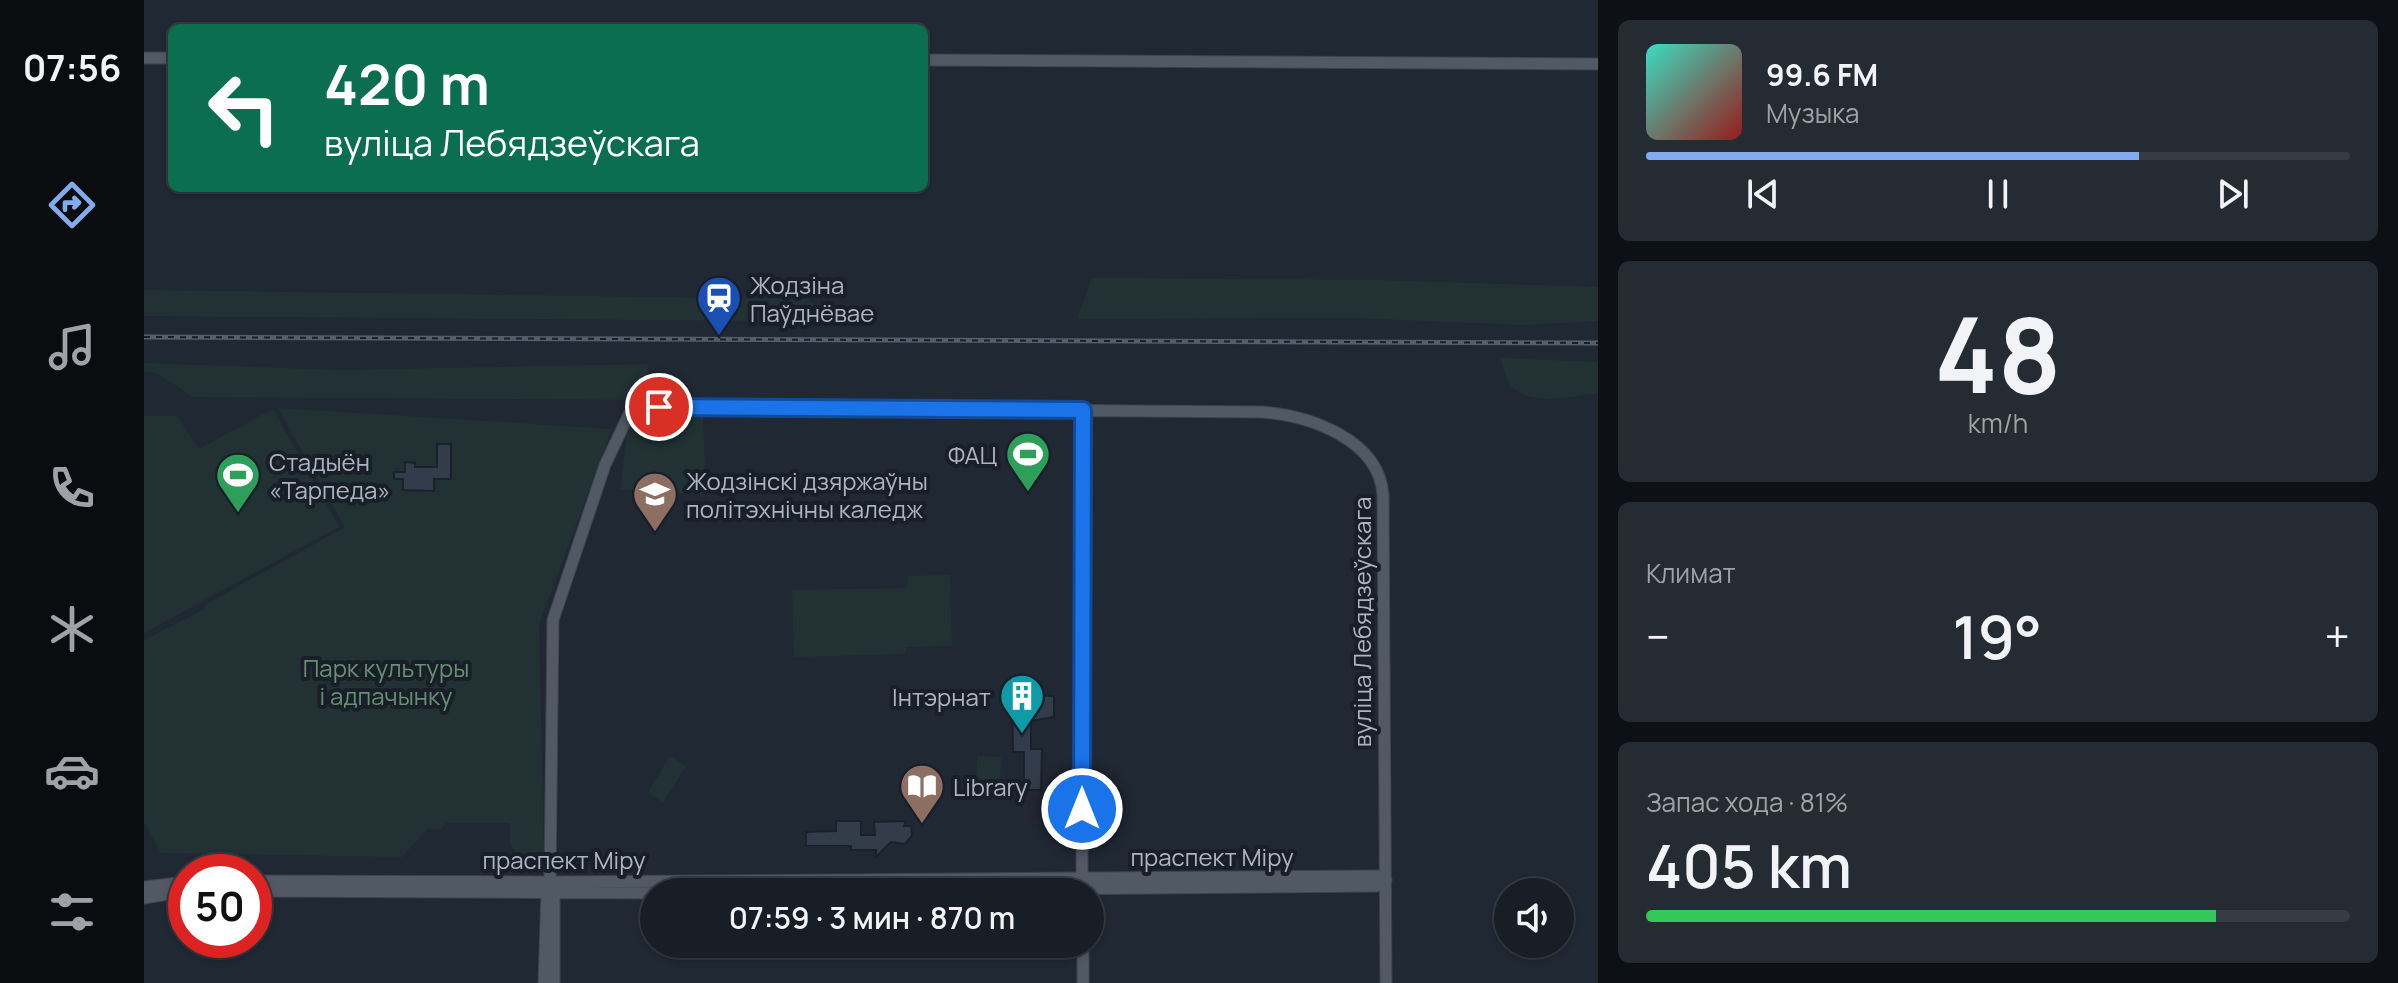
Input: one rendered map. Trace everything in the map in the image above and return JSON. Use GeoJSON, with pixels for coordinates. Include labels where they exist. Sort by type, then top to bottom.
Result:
{"type":"FeatureCollection","features":[{"type":"Feature","properties":{"kind":"main road"},"geometry":{"type":"LineString","coordinates":[[144,58],[168,58]]}},
{"type":"Feature","properties":{"kind":"main road"},"geometry":{"type":"LineString","coordinates":[[928,60],[1598,64]]}},
{"type":"Feature","properties":{"kind":"main road","name":"вуліца Лебядзеўскага"},"geometry":{"type":"LineString","coordinates":[[549,895],[553,620],[605,465],[629,414],[641,408],[1275,413],[1332,430],[1357,446],[1374,464],[1382,483],[1386,983]]}},
{"type":"Feature","properties":{"kind":"main road"},"geometry":{"type":"LineString","coordinates":[[1082,878],[1083,410]]}},
{"type":"Feature","properties":{"kind":"main road","name":"праспект Міру"},"geometry":{"type":"LineString","coordinates":[[1104,886],[1378,876],[1386,880]]}},
{"type":"Feature","properties":{"kind":"main road","name":"праспект Міру"},"geometry":{"type":"LineString","coordinates":[[272,882],[549,895],[640,893]]}},
{"type":"Feature","properties":{"kind":"main road","name":"праспект Міру"},"geometry":{"type":"LineString","coordinates":[[272,890],[550,882],[640,884]]}},
{"type":"Feature","properties":{"kind":"main road"},"geometry":{"type":"LineString","coordinates":[[144,887],[168,884]]}},
{"type":"Feature","properties":{"kind":"main road"},"geometry":{"type":"LineString","coordinates":[[144,898],[168,894]]}},
{"type":"Feature","properties":{"kind":"main road"},"geometry":{"type":"LineString","coordinates":[[544,983],[549,895]]}},
{"type":"Feature","properties":{"kind":"main road"},"geometry":{"type":"LineString","coordinates":[[549,895],[554,983]]}},
{"type":"Feature","properties":{"kind":"main road"},"geometry":{"type":"LineString","coordinates":[[1083,958],[1083,983]]}},
{"type":"Feature","properties":{"kind":"green space"},"geometry":{"type":"Polygon","coordinates":[[[1092,278],[1377,280],[1598,287],[1598,321],[1523,325],[1354,318],[1077,319],[1092,278]]]}},
{"type":"Feature","properties":{"kind":"green space"},"geometry":{"type":"Polygon","coordinates":[[[144,290],[809,299],[821,315],[779,321],[144,316],[144,290]]]}},
{"type":"Feature","properties":{"kind":"green space"},"geometry":{"type":"Polygon","coordinates":[[[1500,358],[1598,362],[1598,393],[1554,399],[1531,397],[1512,387],[1500,358]]]}},
{"type":"Feature","properties":{"kind":"green space"},"geometry":{"type":"Polygon","coordinates":[[[144,363],[341,370],[648,364],[646,400],[193,397],[157,373],[144,372],[144,363]]]}},
{"type":"Feature","properties":{"kind":"green space","name":"Парк культуры і адпачынку"},"geometry":{"type":"Polygon","coordinates":[[[278,408],[612,429],[539,624],[544,853],[519,860],[510,844],[510,823],[446,823],[441,830],[427,829],[402,857],[161,853],[144,822],[144,640],[203,610],[208,603],[345,527],[278,408]]]}},
{"type":"Feature","properties":{"kind":"green space","name":"Стадыён «Тарпеда»"},"geometry":{"type":"Polygon","coordinates":[[[273,409],[339,527],[144,633],[144,416],[177,416],[199,449],[273,409]]]}},
{"type":"Feature","properties":{"kind":"green space"},"geometry":{"type":"Polygon","coordinates":[[[644,410],[698,410],[703,416],[706,495],[620,489],[629,421],[644,410]]]}},
{"type":"Feature","properties":{"kind":"green space"},"geometry":{"type":"Polygon","coordinates":[[[950,575],[952,646],[906,647],[906,654],[794,657],[792,590],[907,588],[908,576],[950,575]]]}},
{"type":"Feature","properties":{"kind":"green space"},"geometry":{"type":"Polygon","coordinates":[[[670,756],[686,766],[663,802],[648,793],[670,756]]]}},
{"type":"Feature","properties":{"kind":"green space"},"geometry":{"type":"Polygon","coordinates":[[[977,756],[1001,757],[1000,789],[976,788],[977,756]]]}},
{"type":"Feature","properties":{"kind":"building"},"geometry":{"type":"Polygon","coordinates":[[[437,444],[451,444],[451,479],[434,479],[434,491],[403,490],[403,479],[394,479],[394,472],[405,472],[405,462],[415,463],[415,467],[437,467],[437,444]]]}},
{"type":"Feature","properties":{"kind":"building","name":"Інтэрнат"},"geometry":{"type":"Polygon","coordinates":[[[1012,686],[1029,687],[1029,695],[1054,696],[1054,717],[1031,721],[1031,749],[1042,749],[1041,790],[1024,790],[1024,752],[1013,752],[1012,686]]]}},
{"type":"Feature","properties":{"kind":"building"},"geometry":{"type":"Polygon","coordinates":[[[836,821],[861,821],[861,835],[875,835],[874,822],[906,821],[904,826],[911,826],[912,835],[905,844],[891,842],[876,857],[876,850],[851,850],[851,846],[806,846],[806,832],[836,831],[836,821]]]}},
{"type":"Feature","properties":{"kind":"railway"},"geometry":{"type":"LineString","coordinates":[[144,337],[1598,343]]}},
{"type":"Feature","properties":{"kind":"place","name":"Жодзіна Паўднёвае"},"geometry":{"type":"Point","coordinates":[719,337]}},
{"type":"Feature","properties":{"kind":"place","name":"ФАЦ"},"geometry":{"type":"Point","coordinates":[1028,493]}},
{"type":"Feature","properties":{"kind":"place","name":"Стадыён «Тарпеда»"},"geometry":{"type":"Point","coordinates":[238,514]}},
{"type":"Feature","properties":{"kind":"place","name":"Жодзінскі дзяржаўны політэхнічны каледж"},"geometry":{"type":"Point","coordinates":[655,533]}},
{"type":"Feature","properties":{"kind":"place","name":"Інтэрнат"},"geometry":{"type":"Point","coordinates":[1022,735]}},
{"type":"Feature","properties":{"kind":"place","name":"Library"},"geometry":{"type":"Point","coordinates":[922,825]}},
{"type":"Feature","properties":{"kind":"route"},"geometry":{"type":"LineString","coordinates":[[659,407],[1083,410],[1082,809]]}}]}
